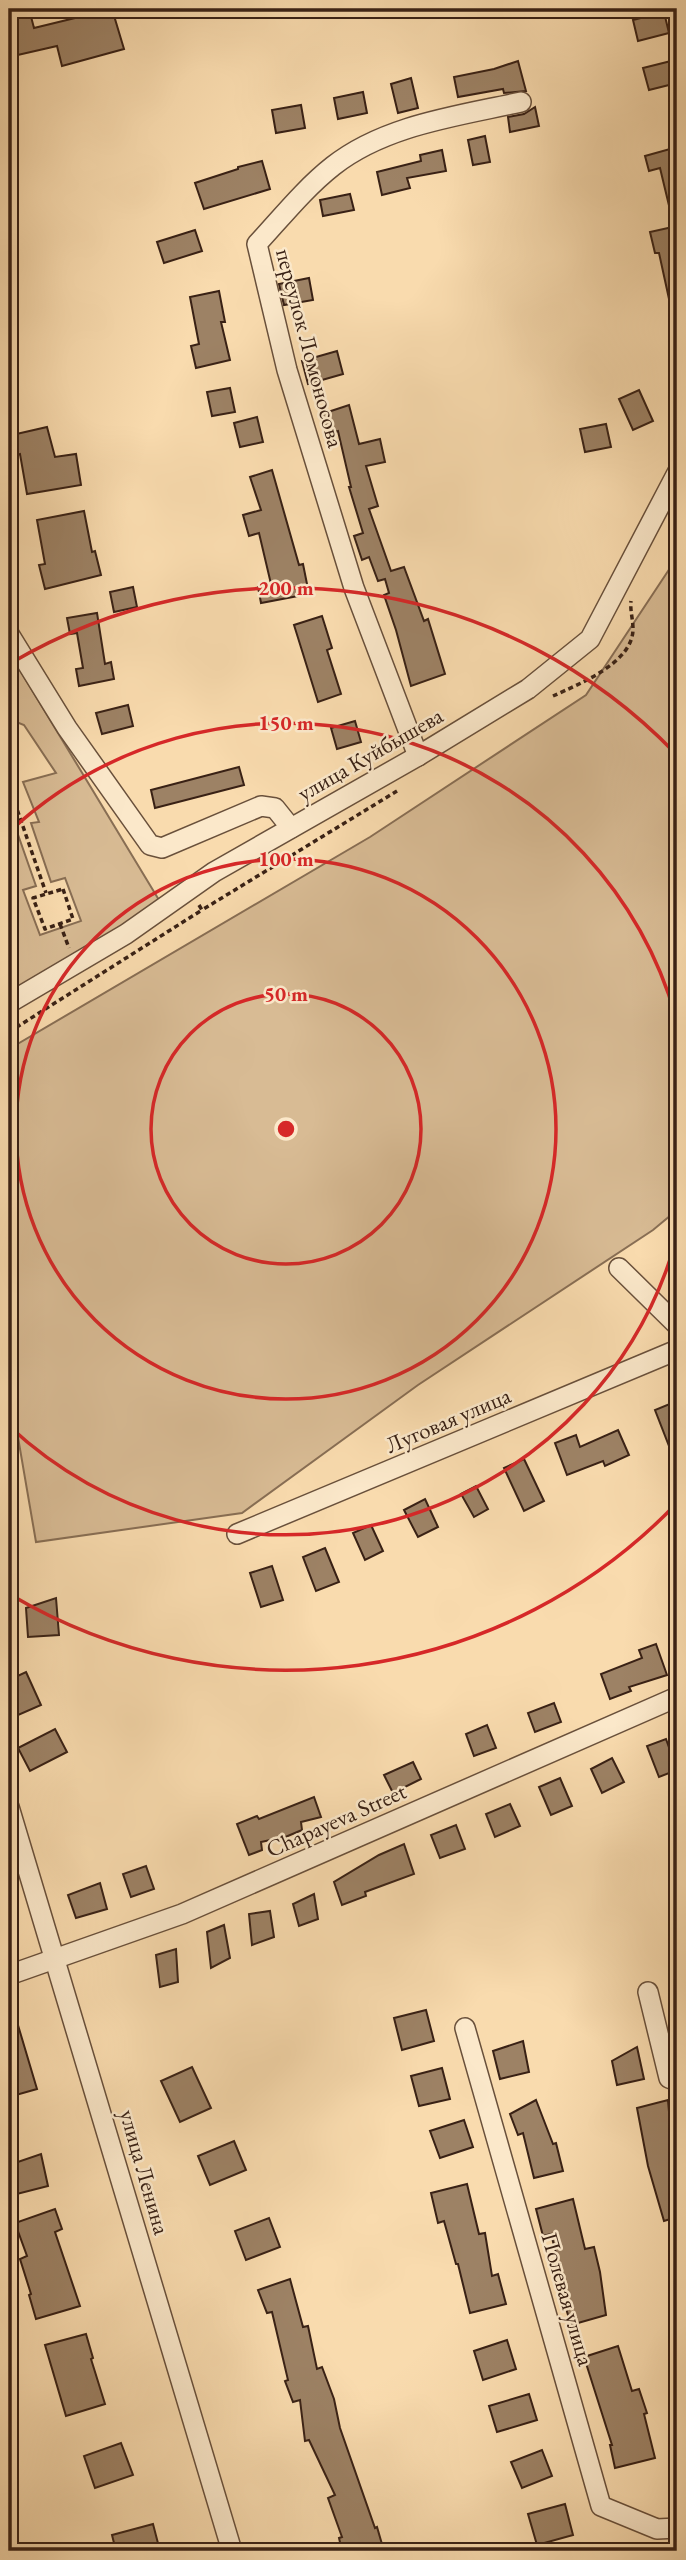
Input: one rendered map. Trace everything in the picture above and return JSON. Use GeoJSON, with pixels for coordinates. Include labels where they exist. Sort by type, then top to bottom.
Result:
{"type":"FeatureCollection","features":[{"type":"Feature","properties":{"kind":"street","name":"переулок Ломоносова"},"geometry":{"type":"LineString","coordinates":[[418,756],[354,587],[287,370],[257,244],[333,166],[365,146],[424,124],[521,102]]}},
{"type":"Feature","properties":{"kind":"street","name":"улица Куйбышева"},"geometry":{"type":"LineString","coordinates":[[9,1003],[126,934],[214,872],[418,756],[528,689],[590,639],[677,473]]}},
{"type":"Feature","properties":{"kind":"street"},"geometry":{"type":"LineString","coordinates":[[9,634],[66,728],[150,845],[162,848],[261,806],[275,808],[291,828]]}},
{"type":"Feature","properties":{"kind":"street"},"geometry":{"type":"LineString","coordinates":[[619,1268],[677,1325]]}},
{"type":"Feature","properties":{"kind":"street","name":"Луговая улица"},"geometry":{"type":"LineString","coordinates":[[237,1534],[677,1350]]}},
{"type":"Feature","properties":{"kind":"street","name":"Chapayeva Street"},"geometry":{"type":"LineString","coordinates":[[9,1975],[182,1914],[677,1697]]}},
{"type":"Feature","properties":{"kind":"street","name":"улица Ленина"},"geometry":{"type":"LineString","coordinates":[[9,1807],[232,2551]]}},
{"type":"Feature","properties":{"kind":"street"},"geometry":{"type":"LineString","coordinates":[[648,1993],[669,2078],[677,2081]]}},
{"type":"Feature","properties":{"kind":"street","name":"Полевая улица"},"geometry":{"type":"LineString","coordinates":[[465,2028],[601,2506],[657,2529],[677,2528]]}},
{"type":"Feature","properties":{"kind":"path"},"geometry":{"type":"LineString","coordinates":[[9,786],[46,894]]}},
{"type":"Feature","properties":{"kind":"path"},"geometry":{"type":"LineString","coordinates":[[63,889],[73,919],[45,929],[33,898],[46,894],[63,889]]}},
{"type":"Feature","properties":{"kind":"path"},"geometry":{"type":"LineString","coordinates":[[9,1032],[202,910]]}},
{"type":"Feature","properties":{"kind":"path"},"geometry":{"type":"LineString","coordinates":[[60,924],[75,964]]}},
{"type":"Feature","properties":{"kind":"shaded area"},"geometry":{"type":"Polygon","coordinates":[[[676,559],[677,1210],[653,1230],[418,1385],[242,1513],[36,1542],[9,1385],[9,1049],[370,837],[586,695],[676,559]]]}},
{"type":"Feature","properties":{"kind":"shaded area"},"geometry":{"type":"Polygon","coordinates":[[[9,652],[159,900],[156,906],[9,994],[9,831],[16,829],[36,886],[23,890],[40,935],[81,921],[65,878],[51,882],[31,823],[39,822],[23,782],[56,773],[24,725],[9,719],[9,652]]]}},
{"type":"Feature","properties":{"kind":"building"},"geometry":{"type":"Polygon","coordinates":[[[9,9],[29,9],[34,28],[112,9],[124,49],[62,66],[57,46],[9,57],[9,9]]]}},
{"type":"Feature","properties":{"kind":"building"},"geometry":{"type":"Polygon","coordinates":[[[664,12],[669,33],[638,41],[633,20],[664,12]]]}},
{"type":"Feature","properties":{"kind":"building"},"geometry":{"type":"Polygon","coordinates":[[[518,61],[526,91],[504,93],[503,89],[458,97],[454,77],[518,61]]]}},
{"type":"Feature","properties":{"kind":"building"},"geometry":{"type":"Polygon","coordinates":[[[671,61],[677,83],[649,90],[643,68],[671,61]]]}},
{"type":"Feature","properties":{"kind":"building"},"geometry":{"type":"Polygon","coordinates":[[[411,78],[418,108],[398,113],[391,84],[411,78]]]}},
{"type":"Feature","properties":{"kind":"building"},"geometry":{"type":"Polygon","coordinates":[[[363,92],[367,113],[338,119],[334,98],[363,92]]]}},
{"type":"Feature","properties":{"kind":"building"},"geometry":{"type":"Polygon","coordinates":[[[301,105],[305,128],[276,133],[272,110],[301,105]]]}},
{"type":"Feature","properties":{"kind":"building"},"geometry":{"type":"Polygon","coordinates":[[[535,107],[539,126],[510,132],[508,117],[524,114],[535,107]]]}},
{"type":"Feature","properties":{"kind":"building"},"geometry":{"type":"Polygon","coordinates":[[[485,136],[490,162],[473,165],[468,140],[485,136]]]}},
{"type":"Feature","properties":{"kind":"building"},"geometry":{"type":"Polygon","coordinates":[[[677,147],[677,217],[672,218],[660,168],[649,171],[645,156],[677,147]]]}},
{"type":"Feature","properties":{"kind":"building"},"geometry":{"type":"Polygon","coordinates":[[[442,150],[446,171],[407,178],[410,188],[382,195],[377,172],[421,161],[420,155],[442,150]]]}},
{"type":"Feature","properties":{"kind":"building"},"geometry":{"type":"Polygon","coordinates":[[[262,161],[270,189],[204,209],[195,183],[262,161]]]}},
{"type":"Feature","properties":{"kind":"building"},"geometry":{"type":"Polygon","coordinates":[[[350,194],[354,210],[323,216],[320,200],[350,194]]]}},
{"type":"Feature","properties":{"kind":"building"},"geometry":{"type":"Polygon","coordinates":[[[677,226],[677,307],[671,308],[659,253],[655,253],[650,232],[677,226]]]}},
{"type":"Feature","properties":{"kind":"building"},"geometry":{"type":"Polygon","coordinates":[[[195,230],[202,251],[164,263],[157,242],[195,230]]]}},
{"type":"Feature","properties":{"kind":"building"},"geometry":{"type":"Polygon","coordinates":[[[309,278],[313,300],[284,305],[279,284],[309,278]]]}},
{"type":"Feature","properties":{"kind":"building"},"geometry":{"type":"Polygon","coordinates":[[[219,291],[225,322],[221,322],[230,360],[196,368],[191,346],[199,344],[190,297],[219,291]]]}},
{"type":"Feature","properties":{"kind":"building"},"geometry":{"type":"Polygon","coordinates":[[[337,351],[343,374],[308,384],[302,361],[337,351]]]}},
{"type":"Feature","properties":{"kind":"building"},"geometry":{"type":"Polygon","coordinates":[[[230,388],[235,412],[212,416],[207,392],[230,388]]]}},
{"type":"Feature","properties":{"kind":"building"},"geometry":{"type":"Polygon","coordinates":[[[639,390],[653,421],[633,430],[619,399],[639,390]]]}},
{"type":"Feature","properties":{"kind":"building"},"geometry":{"type":"Polygon","coordinates":[[[349,405],[359,444],[380,439],[385,462],[366,466],[378,506],[369,509],[391,571],[404,567],[424,621],[428,619],[445,674],[411,686],[384,595],[389,593],[385,579],[378,581],[369,557],[362,560],[354,536],[363,533],[349,487],[338,431],[329,434],[322,414],[349,405]]]}},
{"type":"Feature","properties":{"kind":"building"},"geometry":{"type":"Polygon","coordinates":[[[257,417],[263,442],[240,447],[234,423],[257,417]]]}},
{"type":"Feature","properties":{"kind":"building"},"geometry":{"type":"Polygon","coordinates":[[[606,424],[611,447],[585,452],[580,429],[606,424]]]}},
{"type":"Feature","properties":{"kind":"building"},"geometry":{"type":"Polygon","coordinates":[[[47,427],[55,457],[76,454],[81,485],[27,494],[20,454],[17,455],[12,435],[47,427]]]}},
{"type":"Feature","properties":{"kind":"building"},"geometry":{"type":"Polygon","coordinates":[[[272,470],[299,565],[303,564],[309,594],[261,603],[258,587],[271,584],[259,533],[249,536],[243,515],[261,510],[250,477],[272,470]]]}},
{"type":"Feature","properties":{"kind":"building"},"geometry":{"type":"Polygon","coordinates":[[[84,511],[92,552],[95,551],[101,575],[45,589],[39,565],[45,564],[37,520],[84,511]]]}},
{"type":"Feature","properties":{"kind":"building"},"geometry":{"type":"Polygon","coordinates":[[[133,587],[137,607],[114,612],[110,592],[133,587]]]}},
{"type":"Feature","properties":{"kind":"building"},"geometry":{"type":"Polygon","coordinates":[[[97,613],[105,664],[111,662],[114,679],[79,686],[76,669],[83,668],[77,633],[70,634],[67,618],[97,613]]]}},
{"type":"Feature","properties":{"kind":"building"},"geometry":{"type":"Polygon","coordinates":[[[322,616],[332,648],[327,650],[341,694],[318,702],[294,625],[322,616]]]}},
{"type":"Feature","properties":{"kind":"building"},"geometry":{"type":"Polygon","coordinates":[[[128,705],[133,726],[102,734],[96,713],[128,705]]]}},
{"type":"Feature","properties":{"kind":"building"},"geometry":{"type":"Polygon","coordinates":[[[355,721],[361,742],[337,749],[331,728],[355,721]]]}},
{"type":"Feature","properties":{"kind":"building"},"geometry":{"type":"Polygon","coordinates":[[[239,767],[244,785],[155,808],[151,790],[239,767]]]}},
{"type":"Feature","properties":{"kind":"building"},"geometry":{"type":"Polygon","coordinates":[[[672,1403],[677,1417],[676,1464],[655,1410],[672,1403]]]}},
{"type":"Feature","properties":{"kind":"building"},"geometry":{"type":"Polygon","coordinates":[[[618,1430],[629,1455],[605,1466],[603,1461],[567,1475],[555,1443],[576,1435],[580,1447],[618,1430]]]}},
{"type":"Feature","properties":{"kind":"building"},"geometry":{"type":"Polygon","coordinates":[[[524,1459],[544,1501],[524,1511],[504,1468],[524,1459]]]}},
{"type":"Feature","properties":{"kind":"building"},"geometry":{"type":"Polygon","coordinates":[[[476,1486],[488,1509],[474,1517],[461,1494],[476,1486]]]}},
{"type":"Feature","properties":{"kind":"building"},"geometry":{"type":"Polygon","coordinates":[[[425,1499],[438,1527],[418,1537],[404,1510],[425,1499]]]}},
{"type":"Feature","properties":{"kind":"building"},"geometry":{"type":"Polygon","coordinates":[[[371,1525],[383,1551],[365,1560],[353,1533],[371,1525]]]}},
{"type":"Feature","properties":{"kind":"building"},"geometry":{"type":"Polygon","coordinates":[[[325,1548],[339,1582],[316,1591],[303,1557],[325,1548]]]}},
{"type":"Feature","properties":{"kind":"building"},"geometry":{"type":"Polygon","coordinates":[[[272,1566],[283,1600],[261,1607],[250,1573],[272,1566]]]}},
{"type":"Feature","properties":{"kind":"building"},"geometry":{"type":"Polygon","coordinates":[[[56,1598],[59,1635],[28,1637],[26,1608],[56,1598]]]}},
{"type":"Feature","properties":{"kind":"building"},"geometry":{"type":"Polygon","coordinates":[[[656,1644],[667,1675],[629,1687],[631,1691],[610,1699],[601,1674],[642,1658],[639,1650],[656,1644]]]}},
{"type":"Feature","properties":{"kind":"building"},"geometry":{"type":"Polygon","coordinates":[[[26,1672],[41,1705],[9,1719],[9,1680],[26,1672]]]}},
{"type":"Feature","properties":{"kind":"building"},"geometry":{"type":"Polygon","coordinates":[[[554,1703],[561,1722],[535,1732],[528,1713],[554,1703]]]}},
{"type":"Feature","properties":{"kind":"building"},"geometry":{"type":"Polygon","coordinates":[[[487,1725],[496,1748],[474,1756],[466,1734],[487,1725]]]}},
{"type":"Feature","properties":{"kind":"building"},"geometry":{"type":"Polygon","coordinates":[[[55,1729],[67,1752],[30,1771],[18,1748],[55,1729]]]}},
{"type":"Feature","properties":{"kind":"building"},"geometry":{"type":"Polygon","coordinates":[[[666,1739],[677,1770],[659,1777],[647,1746],[666,1739]]]}},
{"type":"Feature","properties":{"kind":"building"},"geometry":{"type":"Polygon","coordinates":[[[612,1758],[624,1782],[602,1793],[591,1769],[612,1758]]]}},
{"type":"Feature","properties":{"kind":"building"},"geometry":{"type":"Polygon","coordinates":[[[413,1762],[421,1779],[393,1793],[384,1775],[413,1762]]]}},
{"type":"Feature","properties":{"kind":"building"},"geometry":{"type":"Polygon","coordinates":[[[560,1778],[572,1806],[551,1815],[539,1787],[560,1778]]]}},
{"type":"Feature","properties":{"kind":"building"},"geometry":{"type":"Polygon","coordinates":[[[314,1797],[321,1817],[301,1822],[302,1830],[276,1841],[261,1842],[262,1850],[249,1855],[237,1824],[257,1816],[259,1819],[314,1797]]]}},
{"type":"Feature","properties":{"kind":"building"},"geometry":{"type":"Polygon","coordinates":[[[510,1804],[520,1826],[495,1837],[486,1814],[510,1804]]]}},
{"type":"Feature","properties":{"kind":"building"},"geometry":{"type":"Polygon","coordinates":[[[456,1825],[465,1849],[440,1858],[431,1835],[456,1825]]]}},
{"type":"Feature","properties":{"kind":"building"},"geometry":{"type":"Polygon","coordinates":[[[404,1844],[414,1874],[365,1892],[366,1896],[342,1905],[334,1882],[379,1855],[404,1844]]]}},
{"type":"Feature","properties":{"kind":"building"},"geometry":{"type":"Polygon","coordinates":[[[146,1866],[154,1889],[131,1897],[123,1874],[146,1866]]]}},
{"type":"Feature","properties":{"kind":"building"},"geometry":{"type":"Polygon","coordinates":[[[100,1883],[107,1909],[76,1918],[68,1895],[100,1883]]]}},
{"type":"Feature","properties":{"kind":"building"},"geometry":{"type":"Polygon","coordinates":[[[314,1894],[318,1919],[299,1926],[293,1904],[314,1894]]]}},
{"type":"Feature","properties":{"kind":"building"},"geometry":{"type":"Polygon","coordinates":[[[270,1911],[274,1937],[252,1945],[249,1914],[270,1911]]]}},
{"type":"Feature","properties":{"kind":"building"},"geometry":{"type":"Polygon","coordinates":[[[224,1925],[230,1958],[211,1968],[207,1932],[224,1925]]]}},
{"type":"Feature","properties":{"kind":"building"},"geometry":{"type":"Polygon","coordinates":[[[176,1949],[178,1982],[160,1987],[156,1955],[176,1949]]]}},
{"type":"Feature","properties":{"kind":"building"},"geometry":{"type":"Polygon","coordinates":[[[9,2005],[12,2005],[37,2089],[9,2097],[9,2005]]]}},
{"type":"Feature","properties":{"kind":"building"},"geometry":{"type":"Polygon","coordinates":[[[426,2010],[434,2041],[402,2050],[394,2018],[426,2010]]]}},
{"type":"Feature","properties":{"kind":"building"},"geometry":{"type":"Polygon","coordinates":[[[523,2041],[529,2072],[500,2079],[493,2051],[523,2041]]]}},
{"type":"Feature","properties":{"kind":"building"},"geometry":{"type":"Polygon","coordinates":[[[637,2047],[644,2079],[617,2085],[612,2061],[637,2047]]]}},
{"type":"Feature","properties":{"kind":"building"},"geometry":{"type":"Polygon","coordinates":[[[192,2067],[211,2108],[180,2122],[161,2081],[192,2067]]]}},
{"type":"Feature","properties":{"kind":"building"},"geometry":{"type":"Polygon","coordinates":[[[442,2068],[450,2099],[419,2106],[411,2076],[442,2068]]]}},
{"type":"Feature","properties":{"kind":"building"},"geometry":{"type":"Polygon","coordinates":[[[536,2100],[553,2144],[556,2143],[563,2171],[534,2178],[523,2133],[518,2135],[510,2114],[536,2100]]]}},
{"type":"Feature","properties":{"kind":"building"},"geometry":{"type":"Polygon","coordinates":[[[668,2100],[673,2159],[677,2157],[677,2217],[664,2221],[648,2166],[637,2108],[668,2100]]]}},
{"type":"Feature","properties":{"kind":"building"},"geometry":{"type":"Polygon","coordinates":[[[464,2120],[473,2147],[440,2158],[430,2131],[464,2120]]]}},
{"type":"Feature","properties":{"kind":"building"},"geometry":{"type":"Polygon","coordinates":[[[234,2141],[246,2170],[210,2185],[198,2156],[234,2141]]]}},
{"type":"Feature","properties":{"kind":"building"},"geometry":{"type":"Polygon","coordinates":[[[41,2154],[48,2186],[9,2196],[9,2165],[41,2154]]]}},
{"type":"Feature","properties":{"kind":"building"},"geometry":{"type":"Polygon","coordinates":[[[467,2184],[479,2234],[485,2233],[492,2276],[498,2274],[506,2304],[470,2313],[458,2264],[444,2221],[438,2223],[431,2193],[467,2184]]]}},
{"type":"Feature","properties":{"kind":"building"},"geometry":{"type":"Polygon","coordinates":[[[573,2199],[585,2249],[594,2247],[606,2315],[571,2325],[565,2305],[569,2304],[551,2234],[543,2236],[536,2209],[573,2199]]]}},
{"type":"Feature","properties":{"kind":"building"},"geometry":{"type":"Polygon","coordinates":[[[55,2209],[62,2229],[55,2232],[80,2306],[36,2319],[20,2259],[27,2256],[15,2223],[55,2209]]]}},
{"type":"Feature","properties":{"kind":"building"},"geometry":{"type":"Polygon","coordinates":[[[269,2218],[280,2247],[246,2260],[235,2231],[269,2218]]]}},
{"type":"Feature","properties":{"kind":"building"},"geometry":{"type":"Polygon","coordinates":[[[290,2279],[303,2327],[308,2326],[317,2369],[322,2367],[334,2399],[340,2428],[384,2551],[342,2551],[339,2538],[342,2537],[328,2498],[335,2495],[309,2440],[305,2441],[300,2400],[293,2402],[285,2381],[288,2380],[272,2312],[267,2313],[258,2290],[290,2279]]]}},
{"type":"Feature","properties":{"kind":"building"},"geometry":{"type":"Polygon","coordinates":[[[86,2334],[105,2404],[66,2416],[45,2345],[86,2334]]]}},
{"type":"Feature","properties":{"kind":"building"},"geometry":{"type":"Polygon","coordinates":[[[507,2340],[516,2369],[483,2380],[474,2351],[507,2340]]]}},
{"type":"Feature","properties":{"kind":"building"},"geometry":{"type":"Polygon","coordinates":[[[618,2346],[632,2391],[639,2389],[647,2413],[644,2414],[655,2458],[615,2468],[612,2445],[584,2357],[618,2346]]]}},
{"type":"Feature","properties":{"kind":"building"},"geometry":{"type":"Polygon","coordinates":[[[529,2394],[537,2420],[497,2432],[489,2406],[529,2394]]]}},
{"type":"Feature","properties":{"kind":"building"},"geometry":{"type":"Polygon","coordinates":[[[121,2443],[133,2475],[95,2488],[84,2456],[121,2443]]]}},
{"type":"Feature","properties":{"kind":"building"},"geometry":{"type":"Polygon","coordinates":[[[542,2450],[552,2476],[522,2488],[511,2462],[542,2450]]]}},
{"type":"Feature","properties":{"kind":"building"},"geometry":{"type":"Polygon","coordinates":[[[565,2504],[573,2535],[537,2545],[528,2514],[565,2504]]]}},
{"type":"Feature","properties":{"kind":"building"},"geometry":{"type":"Polygon","coordinates":[[[153,2524],[160,2551],[116,2551],[112,2535],[153,2524]]]}}]}
